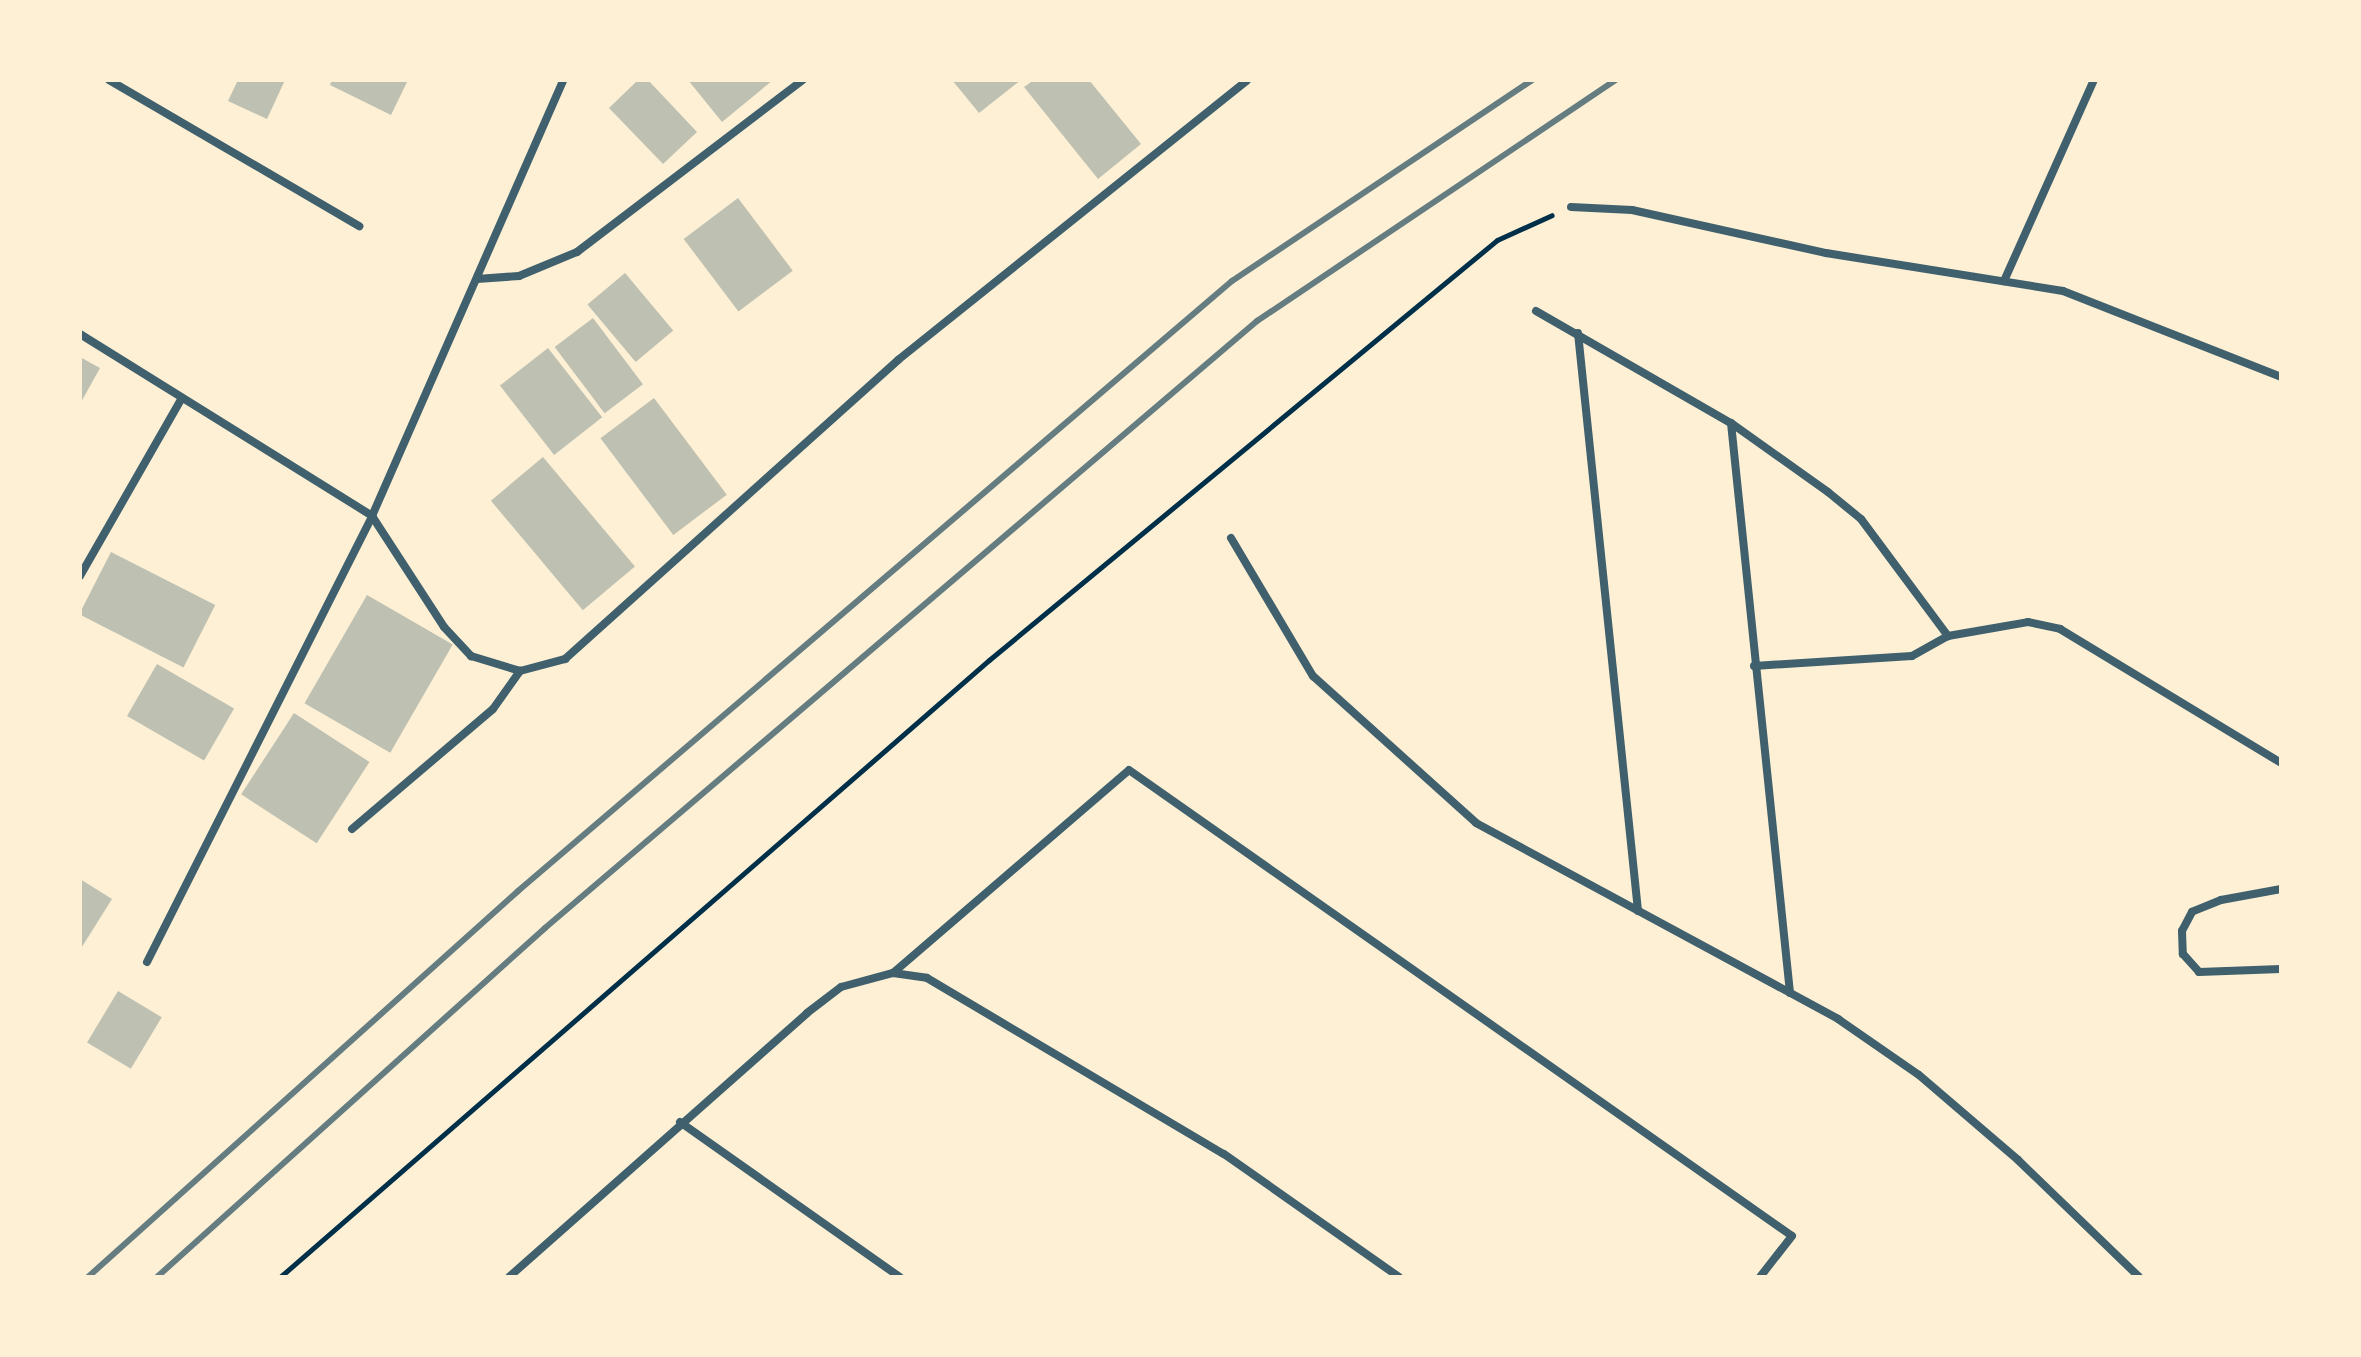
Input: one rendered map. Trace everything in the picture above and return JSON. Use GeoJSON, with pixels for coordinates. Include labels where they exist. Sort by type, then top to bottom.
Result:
{"type":"FeatureCollection","features":[{"type":"Feature","properties":{"kind":"street"},"geometry":{"type":"LineString","coordinates":[[109,80],[359,226]]}},
{"type":"Feature","properties":{"kind":"street"},"geometry":{"type":"LineString","coordinates":[[147,962],[372,516],[563,80]]}},
{"type":"Feature","properties":{"kind":"street"},"geometry":{"type":"LineString","coordinates":[[477,279],[519,276],[577,252],[803,80]]}},
{"type":"Feature","properties":{"kind":"street"},"geometry":{"type":"LineString","coordinates":[[80,334],[372,516],[444,627],[471,656],[520,671],[565,659],[898,360],[1247,80]]}},
{"type":"Feature","properties":{"kind":"street"},"geometry":{"type":"LineString","coordinates":[[2004,281],[2094,80]]}},
{"type":"Feature","properties":{"kind":"street"},"geometry":{"type":"LineString","coordinates":[[1571,207],[1632,210],[1826,253],[2063,291],[2281,377]]}},
{"type":"Feature","properties":{"kind":"street"},"geometry":{"type":"LineString","coordinates":[[1536,311],[1731,423],[1861,519],[1948,636]]}},
{"type":"Feature","properties":{"kind":"street"},"geometry":{"type":"LineString","coordinates":[[1578,333],[1638,911]]}},
{"type":"Feature","properties":{"kind":"street"},"geometry":{"type":"LineString","coordinates":[[80,576],[182,398]]}},
{"type":"Feature","properties":{"kind":"street"},"geometry":{"type":"LineString","coordinates":[[1731,423],[1790,993]]}},
{"type":"Feature","properties":{"kind":"street"},"geometry":{"type":"LineString","coordinates":[[1231,538],[1313,676],[1476,823],[1790,993],[1919,1075],[2018,1160],[2139,1277]]}},
{"type":"Feature","properties":{"kind":"street"},"geometry":{"type":"LineString","coordinates":[[1754,666],[1912,656],[1948,636],[2028,622],[2060,629],[2281,763]]}},
{"type":"Feature","properties":{"kind":"street"},"geometry":{"type":"LineString","coordinates":[[352,829],[493,709],[520,671]]}},
{"type":"Feature","properties":{"kind":"street"},"geometry":{"type":"LineString","coordinates":[[893,973],[1129,770],[1792,1236],[1760,1277]]}},
{"type":"Feature","properties":{"kind":"street"},"geometry":{"type":"LineString","coordinates":[[2281,889],[2221,900],[2192,912],[2182,931],[2183,954],[2199,972],[2281,969]]}},
{"type":"Feature","properties":{"kind":"street"},"geometry":{"type":"LineString","coordinates":[[509,1277],[680,1122],[841,987],[893,973],[927,978],[1224,1154],[1399,1277]]}},
{"type":"Feature","properties":{"kind":"street"},"geometry":{"type":"LineString","coordinates":[[680,1122],[900,1277]]}},
{"type":"Feature","properties":{"kind":"path"},"geometry":{"type":"LineString","coordinates":[[280,1277],[989,660],[1497,240],[1571,207]]}},
{"type":"Feature","properties":{"kind":"building"},"geometry":{"type":"Polygon","coordinates":[[[238,80],[285,80],[267,119],[228,101],[238,80]]]}},
{"type":"Feature","properties":{"kind":"building"},"geometry":{"type":"Polygon","coordinates":[[[332,80],[408,80],[391,115],[330,85],[332,80]]]}},
{"type":"Feature","properties":{"kind":"building"},"geometry":{"type":"Polygon","coordinates":[[[638,80],[648,80],[697,132],[663,164],[609,108],[638,80]]]}},
{"type":"Feature","properties":{"kind":"building"},"geometry":{"type":"Polygon","coordinates":[[[688,80],[773,80],[722,122],[688,80]]]}},
{"type":"Feature","properties":{"kind":"building"},"geometry":{"type":"Polygon","coordinates":[[[952,80],[1021,80],[979,113],[952,80]]]}},
{"type":"Feature","properties":{"kind":"building"},"geometry":{"type":"Polygon","coordinates":[[[1034,80],[1089,80],[1141,144],[1098,179],[1024,87],[1034,80]]]}},
{"type":"Feature","properties":{"kind":"building"},"geometry":{"type":"Polygon","coordinates":[[[738,198],[793,271],[738,312],[684,239],[738,198]]]}},
{"type":"Feature","properties":{"kind":"building"},"geometry":{"type":"Polygon","coordinates":[[[625,273],[673,330],[636,362],[587,304],[625,273]]]}},
{"type":"Feature","properties":{"kind":"building"},"geometry":{"type":"Polygon","coordinates":[[[593,318],[643,384],[605,413],[555,347],[593,318]]]}},
{"type":"Feature","properties":{"kind":"building"},"geometry":{"type":"Polygon","coordinates":[[[548,348],[602,417],[554,455],[500,386],[548,348]]]}},
{"type":"Feature","properties":{"kind":"building"},"geometry":{"type":"Polygon","coordinates":[[[80,357],[100,368],[80,404],[80,357]]]}},
{"type":"Feature","properties":{"kind":"building"},"geometry":{"type":"Polygon","coordinates":[[[654,398],[727,495],[673,535],[600,438],[654,398]]]}},
{"type":"Feature","properties":{"kind":"building"},"geometry":{"type":"Polygon","coordinates":[[[543,457],[635,567],[583,610],[491,501],[543,457]]]}},
{"type":"Feature","properties":{"kind":"building"},"geometry":{"type":"Polygon","coordinates":[[[111,552],[215,605],[183,667],[80,615],[111,552]]]}},
{"type":"Feature","properties":{"kind":"building"},"geometry":{"type":"Polygon","coordinates":[[[367,595],[453,644],[390,753],[304,703],[367,595]]]}},
{"type":"Feature","properties":{"kind":"building"},"geometry":{"type":"Polygon","coordinates":[[[157,664],[234,708],[204,760],[127,716],[157,664]]]}},
{"type":"Feature","properties":{"kind":"building"},"geometry":{"type":"Polygon","coordinates":[[[294,713],[369,762],[317,843],[241,794],[294,713]]]}},
{"type":"Feature","properties":{"kind":"building"},"geometry":{"type":"Polygon","coordinates":[[[80,879],[112,899],[80,950],[80,879]]]}},
{"type":"Feature","properties":{"kind":"building"},"geometry":{"type":"Polygon","coordinates":[[[118,991],[162,1017],[131,1069],[87,1042],[118,991]]]}},
{"type":"Feature","properties":{"kind":"railway"},"geometry":{"type":"LineString","coordinates":[[88,1277],[518,891],[1232,281],[1532,80]]}},
{"type":"Feature","properties":{"kind":"railway"},"geometry":{"type":"LineString","coordinates":[[157,1277],[545,928],[1257,321],[1615,80]]}}]}
